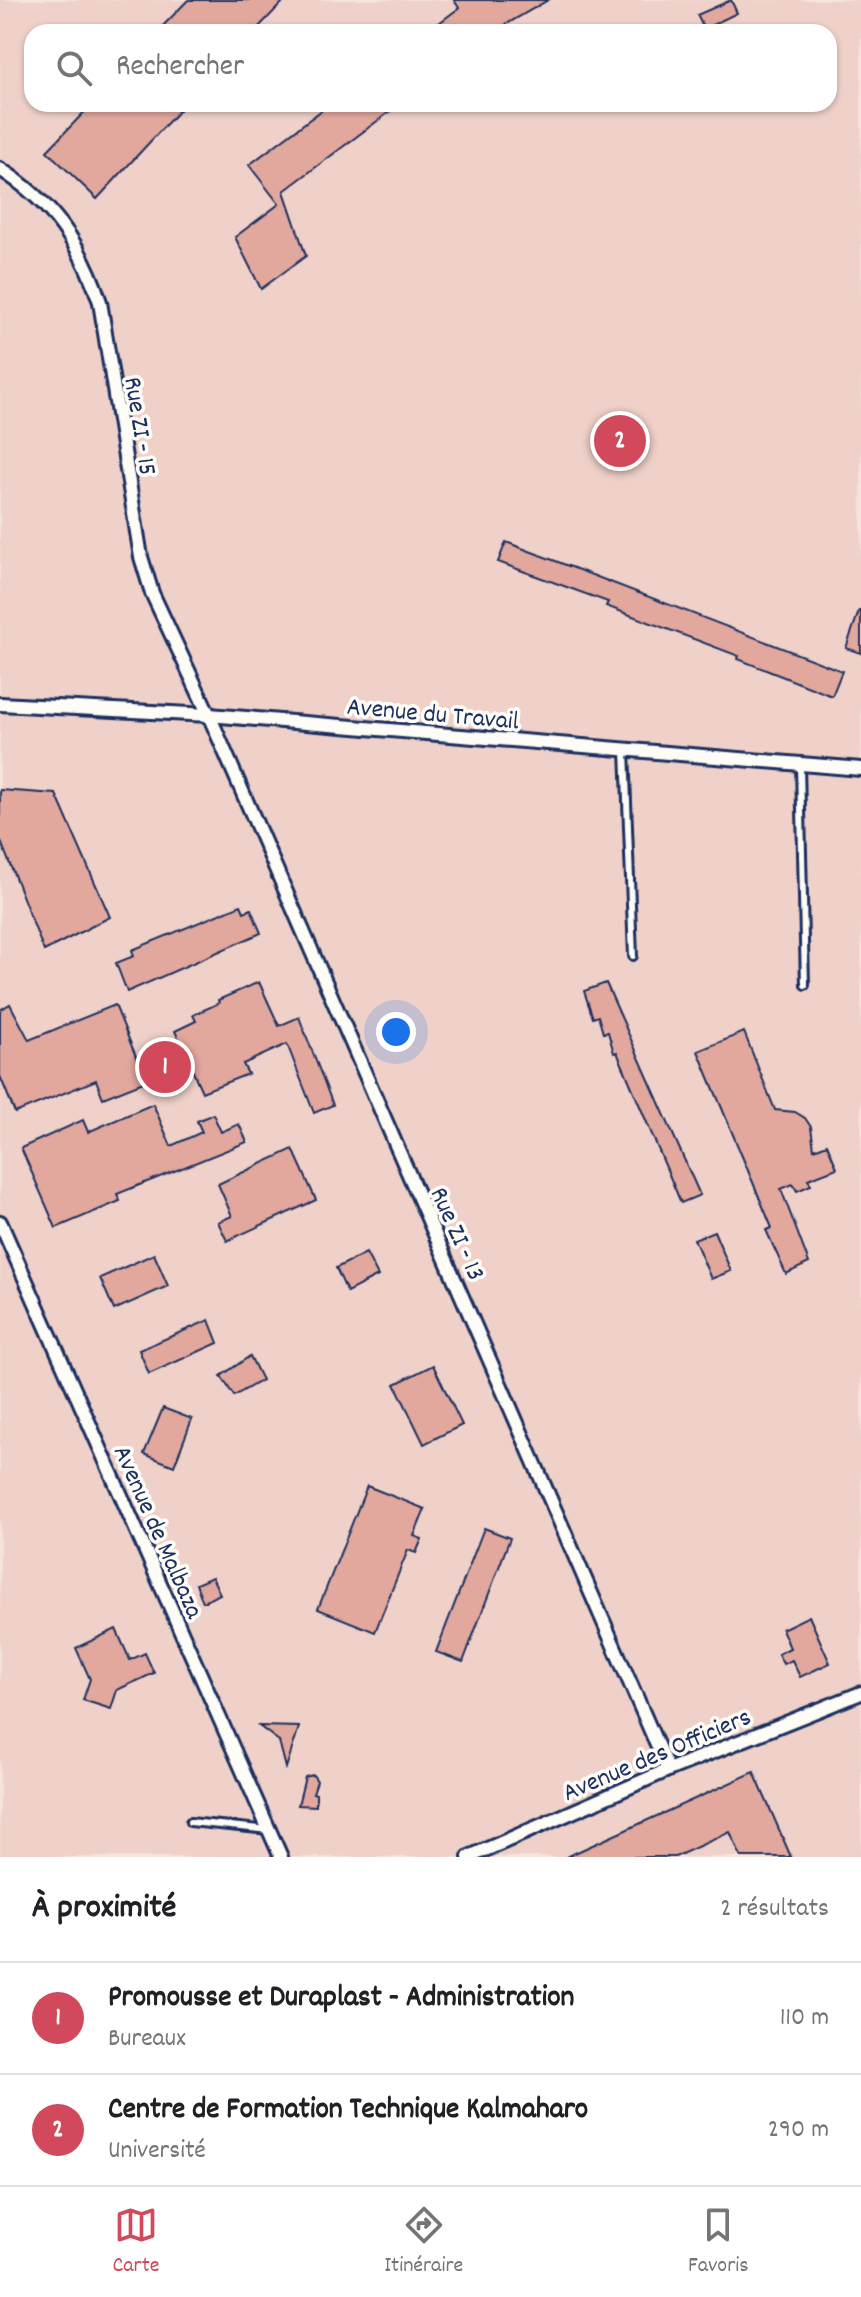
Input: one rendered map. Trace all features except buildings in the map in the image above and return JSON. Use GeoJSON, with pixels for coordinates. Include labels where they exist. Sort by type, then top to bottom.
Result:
{"type":"FeatureCollection","features":[{"type":"Feature","properties":{"kind":"street","name":"Rue ZI - 15"},"geometry":{"type":"LineString","coordinates":[[0,169],[45,203],[69,231],[88,264],[100,302],[141,557],[152,593],[209,715]]}},
{"type":"Feature","properties":{"kind":"street","name":"Avenue du Travail"},"geometry":{"type":"LineString","coordinates":[[0,704],[209,715],[861,769]]}},
{"type":"Feature","properties":{"kind":"street","name":"Rue ZI - 13"},"geometry":{"type":"LineString","coordinates":[[209,715],[668,1770]]}},
{"type":"Feature","properties":{"kind":"street","name":"Avenue de Malbaza"},"geometry":{"type":"LineString","coordinates":[[0,1222],[281,1857]]}},
{"type":"Feature","properties":{"kind":"street","name":"Avenue des Officiers"},"geometry":{"type":"LineString","coordinates":[[469,1857],[668,1770],[861,1693]]}},
{"type":"Feature","properties":{"kind":"lane"},"geometry":{"type":"LineString","coordinates":[[625,750],[633,956]]}},
{"type":"Feature","properties":{"kind":"lane"},"geometry":{"type":"LineString","coordinates":[[800,764],[805,985]]}},
{"type":"Feature","properties":{"kind":"lane"},"geometry":{"type":"LineString","coordinates":[[190,1822],[269,1830]]}},
{"type":"Feature","properties":{"kind":"shaded area"},"geometry":{"type":"Polygon","coordinates":[[[0,0],[861,0],[861,1857],[0,1857],[0,0]]]}},
{"type":"Feature","properties":{"kind":"place","name":"Centre de Formation Technique Kalmaharo"},"geometry":{"type":"Point","coordinates":[620,441]}},
{"type":"Feature","properties":{"kind":"place","name":"Promousse et Duraplast - Administration"},"geometry":{"type":"Point","coordinates":[165,1067]}}]}
